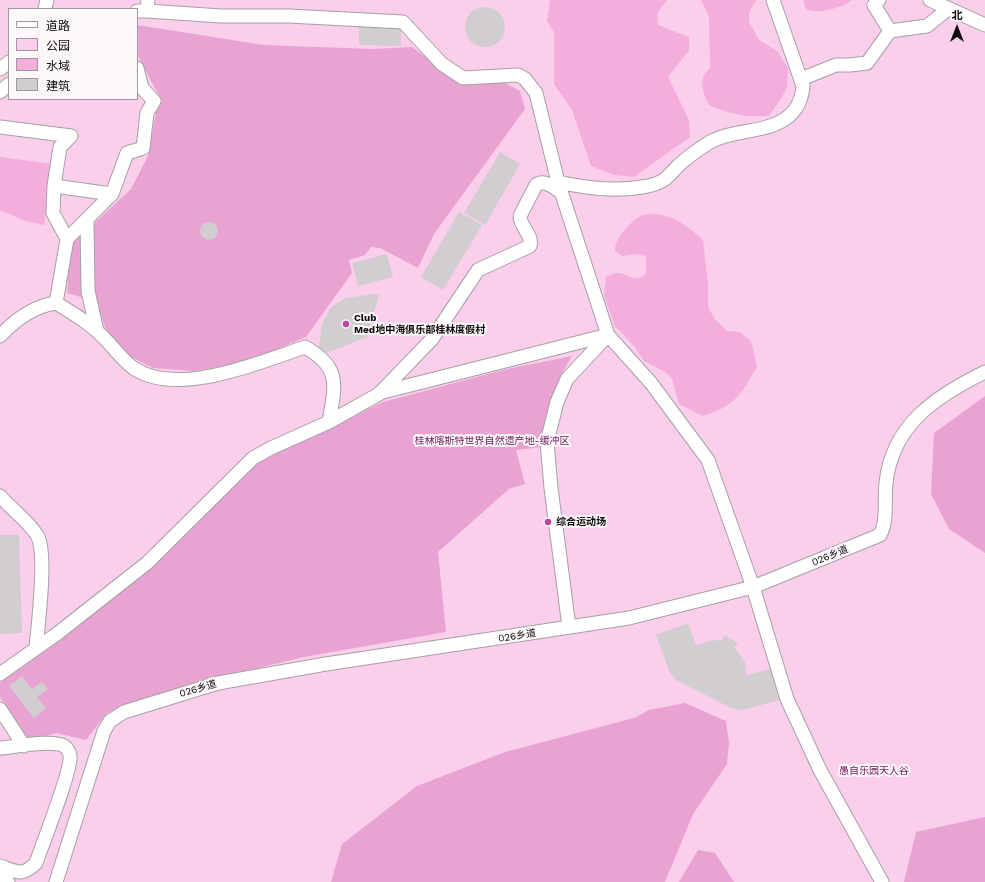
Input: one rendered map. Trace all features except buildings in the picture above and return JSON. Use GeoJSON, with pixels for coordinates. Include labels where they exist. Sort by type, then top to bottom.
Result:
{"type":"FeatureCollection","features":[{"type":"Feature","properties":{"kind":"street"},"geometry":{"type":"LineString","coordinates":[[379,394],[432,339],[478,270],[530,246],[530,238],[520,221],[520,216],[536,185],[546,183],[560,187],[583,187],[614,190],[644,187],[665,180],[679,164],[710,142],[725,135],[774,125],[786,118],[797,108],[802,94],[801,79],[773,0]]}},
{"type":"Feature","properties":{"kind":"street"},"geometry":{"type":"LineString","coordinates":[[879,0],[874,5],[890,31]]}},
{"type":"Feature","properties":{"kind":"street"},"geometry":{"type":"LineString","coordinates":[[930,0],[985,24]]}},
{"type":"Feature","properties":{"kind":"street"},"geometry":{"type":"LineString","coordinates":[[144,7],[221,16],[289,16],[403,22],[442,64],[464,78],[518,74],[525,79],[536,93],[560,187],[608,335],[650,383],[708,460],[752,587],[787,699],[820,770],[882,882]]}},
{"type":"Feature","properties":{"kind":"street"},"geometry":{"type":"LineString","coordinates":[[801,79],[836,65],[850,66],[866,63],[890,31],[927,26],[948,9]]}},
{"type":"Feature","properties":{"kind":"street"},"geometry":{"type":"LineString","coordinates":[[0,69],[8,63]]}},
{"type":"Feature","properties":{"kind":"street"},"geometry":{"type":"LineString","coordinates":[[56,303],[67,239],[112,194],[127,153],[143,148],[147,113],[154,101],[142,88],[138,72]]}},
{"type":"Feature","properties":{"kind":"street"},"geometry":{"type":"LineString","coordinates":[[0,92],[8,85]]}},
{"type":"Feature","properties":{"kind":"street"},"geometry":{"type":"LineString","coordinates":[[0,127],[71,136],[60,147],[54,186],[53,213],[67,239]]}},
{"type":"Feature","properties":{"kind":"street"},"geometry":{"type":"LineString","coordinates":[[54,186],[112,194]]}},
{"type":"Feature","properties":{"kind":"street"},"geometry":{"type":"LineString","coordinates":[[87,219],[88,291],[97,331]]}},
{"type":"Feature","properties":{"kind":"street"},"geometry":{"type":"LineString","coordinates":[[0,336],[16,322],[36,308],[56,303],[89,323],[118,354],[135,368],[152,378],[164,379],[224,374],[305,347],[324,360],[331,370],[334,392],[329,422]]}},
{"type":"Feature","properties":{"kind":"street"},"geometry":{"type":"LineString","coordinates":[[0,674],[147,563],[253,458],[271,448],[329,422],[379,394],[608,335]]}},
{"type":"Feature","properties":{"kind":"street"},"geometry":{"type":"LineString","coordinates":[[569,627],[550,481],[547,442],[557,402],[567,379],[608,335]]}},
{"type":"Feature","properties":{"kind":"street","name":"026乡道"},"geometry":{"type":"LineString","coordinates":[[56,881],[104,731],[110,721],[120,714],[218,683],[326,664],[629,618],[752,587],[880,535],[884,523],[888,466],[899,441],[917,416],[926,408],[949,390],[985,372]]}},
{"type":"Feature","properties":{"kind":"street"},"geometry":{"type":"LineString","coordinates":[[0,496],[33,530],[40,544],[41,582],[36,648]]}},
{"type":"Feature","properties":{"kind":"street"},"geometry":{"type":"LineString","coordinates":[[0,709],[24,746]]}},
{"type":"Feature","properties":{"kind":"street"},"geometry":{"type":"LineString","coordinates":[[0,748],[50,743],[66,747],[70,756],[67,774],[36,864],[29,870],[20,873],[0,866]]}},
{"type":"Feature","properties":{"kind":"street"},"geometry":{"type":"LineString","coordinates":[[0,878],[8,882]]}},
{"type":"Feature","properties":{"kind":"green space","name":"桂林喀斯特世界自然遗产地-缓冲区"},"geometry":{"type":"Polygon","coordinates":[[[0,0],[985,0],[985,882],[0,882],[0,0]]]}},
{"type":"Feature","properties":{"kind":"green space"},"geometry":{"type":"Polygon","coordinates":[[[138,25],[264,45],[372,49],[412,47],[461,83],[503,82],[520,91],[525,109],[434,234],[418,268],[380,248],[371,247],[365,255],[349,260],[352,273],[306,337],[243,363],[194,371],[153,368],[122,352],[105,327],[97,302],[67,293],[70,246],[131,189],[148,156],[159,96],[138,56],[138,25]]]}},
{"type":"Feature","properties":{"kind":"green space"},"geometry":{"type":"Polygon","coordinates":[[[572,356],[555,388],[547,411],[544,423],[542,447],[516,450],[525,484],[509,489],[438,552],[446,632],[304,657],[208,680],[107,713],[86,740],[56,733],[30,741],[0,697],[0,683],[146,572],[257,462],[383,402],[507,369],[572,356]]]}},
{"type":"Feature","properties":{"kind":"green space"},"geometry":{"type":"Polygon","coordinates":[[[985,396],[985,553],[949,529],[931,494],[934,433],[985,396]]]}},
{"type":"Feature","properties":{"kind":"green space"},"geometry":{"type":"Polygon","coordinates":[[[685,703],[726,721],[729,742],[727,764],[693,814],[665,882],[331,882],[342,844],[417,786],[505,752],[634,718],[649,710],[685,703]]]}},
{"type":"Feature","properties":{"kind":"green space"},"geometry":{"type":"Polygon","coordinates":[[[985,817],[985,882],[904,882],[916,832],[985,817]]]}},
{"type":"Feature","properties":{"kind":"green space"},"geometry":{"type":"Polygon","coordinates":[[[698,850],[715,853],[734,882],[679,882],[698,850]]]}},
{"type":"Feature","properties":{"kind":"water"},"geometry":{"type":"Polygon","coordinates":[[[550,0],[667,0],[657,14],[658,25],[689,37],[689,50],[668,77],[689,120],[690,137],[634,177],[614,175],[591,166],[572,110],[554,84],[554,32],[547,21],[550,0]]]}},
{"type":"Feature","properties":{"kind":"water"},"geometry":{"type":"Polygon","coordinates":[[[701,0],[756,0],[749,13],[749,22],[759,40],[777,51],[788,68],[787,87],[769,116],[738,115],[709,105],[703,91],[702,82],[710,68],[709,16],[701,0]]]}},
{"type":"Feature","properties":{"kind":"water"},"geometry":{"type":"Polygon","coordinates":[[[803,0],[852,0],[842,6],[830,10],[811,11],[806,9],[803,0]]]}},
{"type":"Feature","properties":{"kind":"water"},"geometry":{"type":"Polygon","coordinates":[[[0,157],[52,164],[44,225],[25,221],[0,210],[0,157]]]}},
{"type":"Feature","properties":{"kind":"water"},"geometry":{"type":"Polygon","coordinates":[[[653,214],[667,216],[680,222],[703,240],[708,284],[708,307],[714,318],[727,331],[740,332],[751,341],[757,367],[746,385],[730,403],[723,408],[703,416],[679,404],[672,379],[665,372],[644,361],[634,346],[615,326],[604,296],[606,277],[619,273],[632,278],[639,278],[646,274],[646,257],[639,254],[622,256],[615,251],[615,246],[624,230],[629,225],[643,215],[653,214]]]}},
{"type":"Feature","properties":{"kind":"place","name":"Club Med地中海俱乐部桂林度假村"},"geometry":{"type":"Point","coordinates":[346,324]}},
{"type":"Feature","properties":{"kind":"place","name":"综合运动场"},"geometry":{"type":"Point","coordinates":[548,522]}},
{"type":"Feature","properties":{"kind":"park label","name":"愚自乐园天人谷"},"geometry":{"type":"Point","coordinates":[874,771]}}]}
